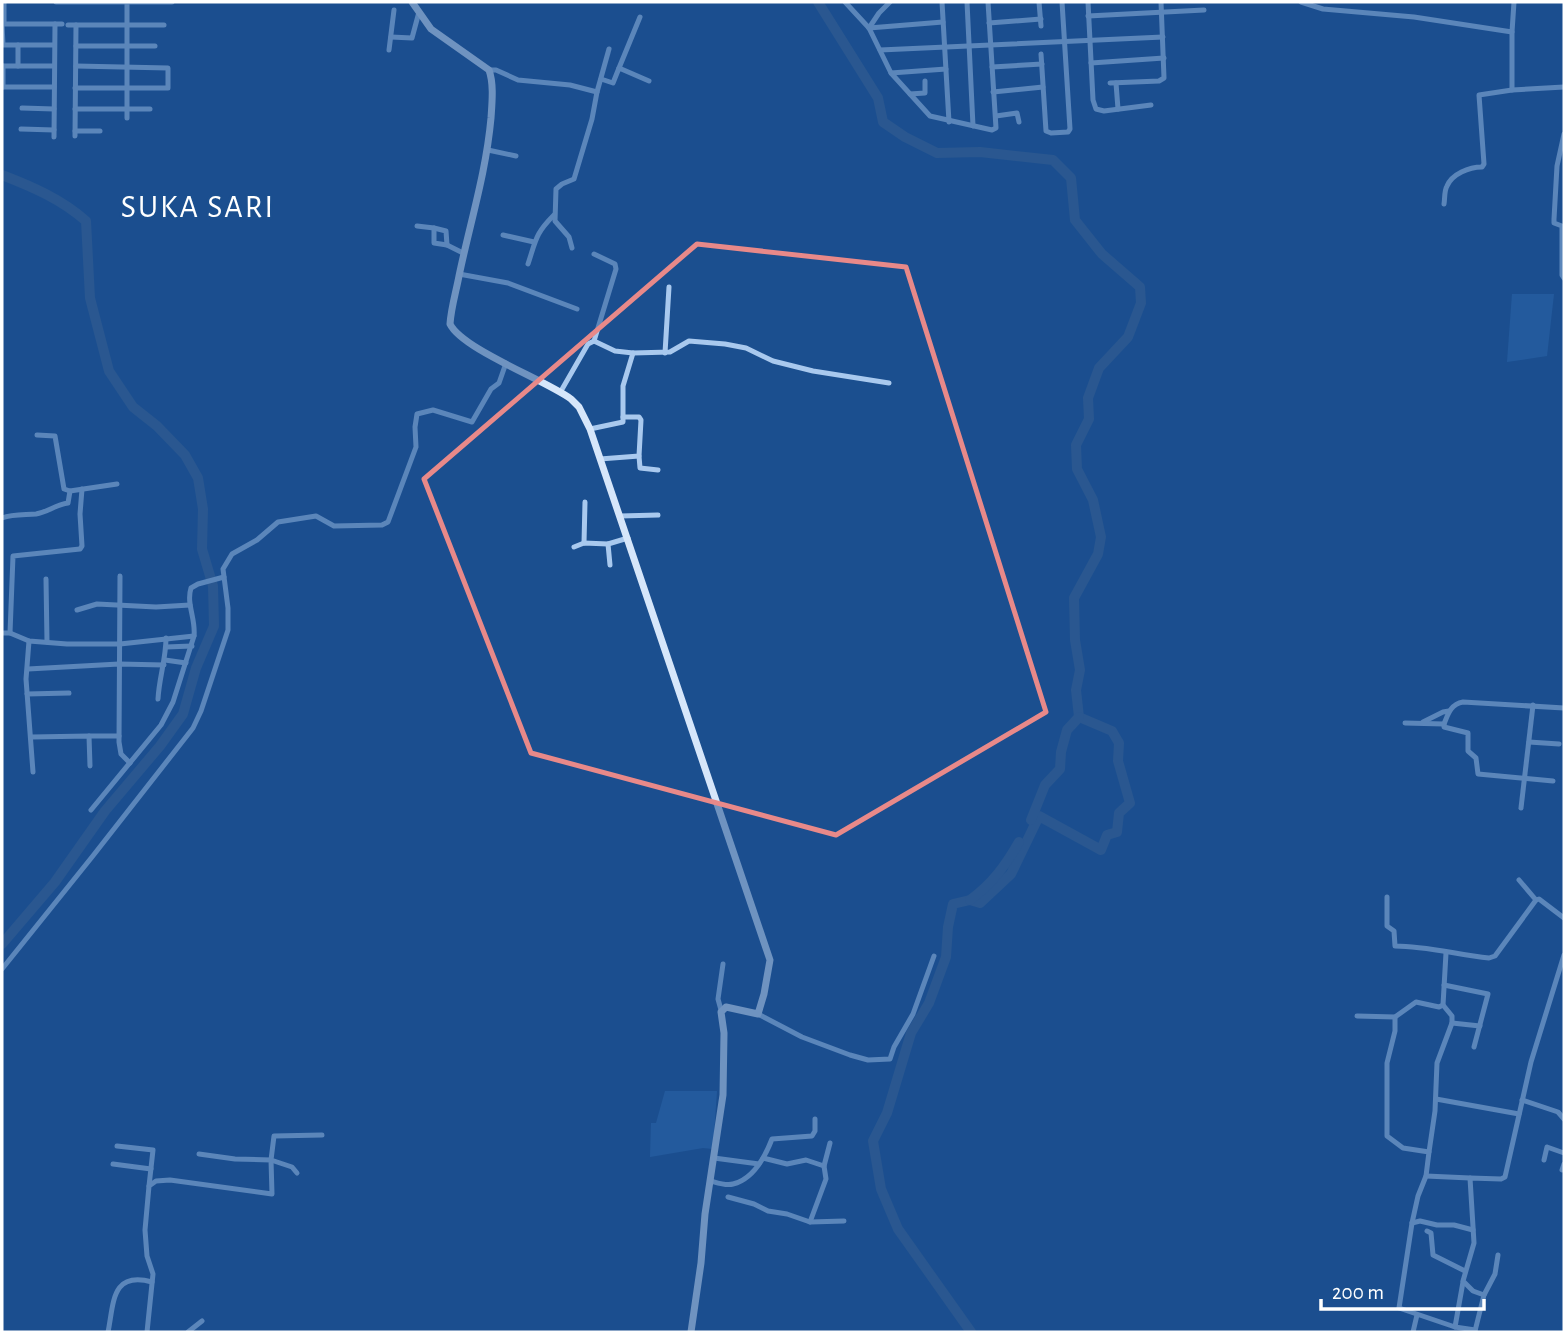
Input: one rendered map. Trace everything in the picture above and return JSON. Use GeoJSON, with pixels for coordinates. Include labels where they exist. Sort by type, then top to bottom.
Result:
{"type":"FeatureCollection","features":[{"type":"Feature","properties":{"kind":"street"},"geometry":{"type":"LineString","coordinates":[[4,2],[2,45],[54,45]]}},
{"type":"Feature","properties":{"kind":"street"},"geometry":{"type":"LineString","coordinates":[[56,2],[172,2]]}},
{"type":"Feature","properties":{"kind":"street"},"geometry":{"type":"LineString","coordinates":[[127,2],[127,118]]}},
{"type":"Feature","properties":{"kind":"street"},"geometry":{"type":"LineString","coordinates":[[412,2],[431,29],[489,70],[496,70],[518,80],[569,85],[597,92]]}},
{"type":"Feature","properties":{"kind":"street"},"geometry":{"type":"LineString","coordinates":[[845,2],[869,28],[891,73],[930,116],[994,130],[997,122],[988,2]]}},
{"type":"Feature","properties":{"kind":"street"},"geometry":{"type":"LineString","coordinates":[[869,28],[890,2]]}},
{"type":"Feature","properties":{"kind":"street"},"geometry":{"type":"LineString","coordinates":[[942,2],[950,122]]}},
{"type":"Feature","properties":{"kind":"street"},"geometry":{"type":"LineString","coordinates":[[967,2],[973,126]]}},
{"type":"Feature","properties":{"kind":"street"},"geometry":{"type":"LineString","coordinates":[[989,23],[1041,22],[1039,2]]}},
{"type":"Feature","properties":{"kind":"street"},"geometry":{"type":"LineString","coordinates":[[1041,54],[1047,132],[1069,132],[1062,2]]}},
{"type":"Feature","properties":{"kind":"street"},"geometry":{"type":"LineString","coordinates":[[1088,2],[1093,100],[1096,109],[1104,111],[1151,105]]}},
{"type":"Feature","properties":{"kind":"street"},"geometry":{"type":"LineString","coordinates":[[1118,109],[1113,83],[1162,80],[1165,77],[1161,2]]}},
{"type":"Feature","properties":{"kind":"street"},"geometry":{"type":"LineString","coordinates":[[1301,2],[1323,9],[1414,17],[1512,32]]}},
{"type":"Feature","properties":{"kind":"street"},"geometry":{"type":"LineString","coordinates":[[1512,90],[1514,2]]}},
{"type":"Feature","properties":{"kind":"street"},"geometry":{"type":"LineString","coordinates":[[389,50],[394,10]]}},
{"type":"Feature","properties":{"kind":"street"},"geometry":{"type":"LineString","coordinates":[[1088,16],[1203,10]]}},
{"type":"Feature","properties":{"kind":"street"},"geometry":{"type":"LineString","coordinates":[[391,37],[412,38],[419,12]]}},
{"type":"Feature","properties":{"kind":"street"},"geometry":{"type":"LineString","coordinates":[[601,79],[613,83],[640,17]]}},
{"type":"Feature","properties":{"kind":"street"},"geometry":{"type":"LineString","coordinates":[[869,28],[943,22]]}},
{"type":"Feature","properties":{"kind":"street"},"geometry":{"type":"LineString","coordinates":[[3,24],[164,25]]}},
{"type":"Feature","properties":{"kind":"street"},"geometry":{"type":"LineString","coordinates":[[21,129],[54,133],[55,24]]}},
{"type":"Feature","properties":{"kind":"street"},"geometry":{"type":"LineString","coordinates":[[76,25],[75,133],[100,131]]}},
{"type":"Feature","properties":{"kind":"street"},"geometry":{"type":"LineString","coordinates":[[880,50],[1090,38],[1163,37]]}},
{"type":"Feature","properties":{"kind":"street"},"geometry":{"type":"LineString","coordinates":[[18,45],[18,66]]}},
{"type":"Feature","properties":{"kind":"street"},"geometry":{"type":"LineString","coordinates":[[76,46],[155,46]]}},
{"type":"Feature","properties":{"kind":"street"},"geometry":{"type":"LineString","coordinates":[[572,247],[569,237],[557,224],[554,215],[556,188],[574,179],[609,49]]}},
{"type":"Feature","properties":{"kind":"street"},"geometry":{"type":"LineString","coordinates":[[1091,63],[1164,58]]}},
{"type":"Feature","properties":{"kind":"street"},"geometry":{"type":"LineString","coordinates":[[992,67],[1042,64]]}},
{"type":"Feature","properties":{"kind":"street"},"geometry":{"type":"LineString","coordinates":[[54,66],[2,66],[2,87],[54,87]]}},
{"type":"Feature","properties":{"kind":"street"},"geometry":{"type":"LineString","coordinates":[[75,88],[168,88],[168,68],[76,66]]}},
{"type":"Feature","properties":{"kind":"street"},"geometry":{"type":"LineString","coordinates":[[619,68],[649,81]]}},
{"type":"Feature","properties":{"kind":"street"},"geometry":{"type":"LineString","coordinates":[[891,73],[946,69]]}},
{"type":"Feature","properties":{"kind":"street"},"geometry":{"type":"LineString","coordinates":[[489,70],[492,103],[488,150],[463,253],[450,318],[452,328],[485,353],[561,391],[579,407],[590,429],[770,957],[758,1014]]}},
{"type":"Feature","properties":{"kind":"street"},"geometry":{"type":"LineString","coordinates":[[910,93],[925,93],[925,81]]}},
{"type":"Feature","properties":{"kind":"street"},"geometry":{"type":"LineString","coordinates":[[993,92],[1043,87]]}},
{"type":"Feature","properties":{"kind":"street"},"geometry":{"type":"LineString","coordinates":[[1444,204],[1446,187],[1450,182],[1465,170],[1482,167],[1484,164],[1478,96],[1482,93],[1564,87]]}},
{"type":"Feature","properties":{"kind":"street"},"geometry":{"type":"LineString","coordinates":[[22,108],[54,109]]}},
{"type":"Feature","properties":{"kind":"street"},"geometry":{"type":"LineString","coordinates":[[75,109],[150,109]]}},
{"type":"Feature","properties":{"kind":"street"},"geometry":{"type":"LineString","coordinates":[[996,116],[1017,113],[1019,122]]}},
{"type":"Feature","properties":{"kind":"street"},"geometry":{"type":"LineString","coordinates":[[1564,134],[1557,166],[1554,222],[1562,226],[1564,278]]}},
{"type":"Feature","properties":{"kind":"street"},"geometry":{"type":"LineString","coordinates":[[488,150],[516,156]]}},
{"type":"Feature","properties":{"kind":"street"},"geometry":{"type":"LineString","coordinates":[[528,264],[540,230],[554,215]]}},
{"type":"Feature","properties":{"kind":"street"},"geometry":{"type":"LineString","coordinates":[[417,226],[446,230],[447,245]]}},
{"type":"Feature","properties":{"kind":"street"},"geometry":{"type":"LineString","coordinates":[[434,228],[434,243],[447,245],[463,253]]}},
{"type":"Feature","properties":{"kind":"street"},"geometry":{"type":"LineString","coordinates":[[503,235],[534,242]]}},
{"type":"Feature","properties":{"kind":"street"},"geometry":{"type":"LineString","coordinates":[[561,391],[588,344],[594,341],[616,266],[594,254]]}},
{"type":"Feature","properties":{"kind":"street"},"geometry":{"type":"LineString","coordinates":[[459,274],[508,284],[577,309]]}},
{"type":"Feature","properties":{"kind":"street"},"geometry":{"type":"LineString","coordinates":[[665,353],[669,287]]}},
{"type":"Feature","properties":{"kind":"street"},"geometry":{"type":"LineString","coordinates":[[594,341],[615,351],[633,353],[665,353],[689,341],[712,342],[746,348],[773,361],[813,371],[889,383]]}},
{"type":"Feature","properties":{"kind":"street"},"geometry":{"type":"LineString","coordinates":[[590,429],[622,423],[623,386],[633,353]]}},
{"type":"Feature","properties":{"kind":"street"},"geometry":{"type":"LineString","coordinates":[[2,969],[193,728],[228,630],[228,608],[221,578],[232,554],[257,540],[278,522],[316,516],[336,526],[382,525],[388,522],[416,447],[417,414],[433,410],[472,422],[491,389],[499,383],[506,363]]}},
{"type":"Feature","properties":{"kind":"street"},"geometry":{"type":"LineString","coordinates":[[623,416],[639,417],[641,420],[640,468],[658,470]]}},
{"type":"Feature","properties":{"kind":"street"},"geometry":{"type":"LineString","coordinates":[[37,435],[55,436],[64,489],[70,491],[117,484]]}},
{"type":"Feature","properties":{"kind":"street"},"geometry":{"type":"LineString","coordinates":[[600,459],[639,456]]}},
{"type":"Feature","properties":{"kind":"street"},"geometry":{"type":"LineString","coordinates":[[10,633],[8,620],[13,556],[80,549],[82,489]]}},
{"type":"Feature","properties":{"kind":"street"},"geometry":{"type":"LineString","coordinates":[[2,518],[36,514],[55,505],[68,503],[70,491]]}},
{"type":"Feature","properties":{"kind":"street"},"geometry":{"type":"LineString","coordinates":[[584,543],[585,502]]}},
{"type":"Feature","properties":{"kind":"street"},"geometry":{"type":"LineString","coordinates":[[620,516],[658,514]]}},
{"type":"Feature","properties":{"kind":"street"},"geometry":{"type":"LineString","coordinates":[[574,547],[584,543],[608,544],[628,538]]}},
{"type":"Feature","properties":{"kind":"street"},"geometry":{"type":"LineString","coordinates":[[608,544],[610,565]]}},
{"type":"Feature","properties":{"kind":"street"},"geometry":{"type":"LineString","coordinates":[[120,576],[119,736],[121,754],[130,763]]}},
{"type":"Feature","properties":{"kind":"street"},"geometry":{"type":"LineString","coordinates":[[90,810],[165,718],[173,702],[194,636],[195,621],[190,605],[192,587],[221,578]]}},
{"type":"Feature","properties":{"kind":"street"},"geometry":{"type":"LineString","coordinates":[[46,579],[47,642]]}},
{"type":"Feature","properties":{"kind":"street"},"geometry":{"type":"LineString","coordinates":[[77,610],[97,604],[190,605]]}},
{"type":"Feature","properties":{"kind":"street"},"geometry":{"type":"LineString","coordinates":[[2,633],[10,633],[29,641],[120,644],[194,636]]}},
{"type":"Feature","properties":{"kind":"street"},"geometry":{"type":"LineString","coordinates":[[158,699],[166,638]]}},
{"type":"Feature","properties":{"kind":"street"},"geometry":{"type":"LineString","coordinates":[[29,641],[27,694],[33,772]]}},
{"type":"Feature","properties":{"kind":"street"},"geometry":{"type":"LineString","coordinates":[[166,647],[192,646]]}},
{"type":"Feature","properties":{"kind":"street"},"geometry":{"type":"LineString","coordinates":[[28,669],[186,663]]}},
{"type":"Feature","properties":{"kind":"street"},"geometry":{"type":"LineString","coordinates":[[27,694],[69,693]]}},
{"type":"Feature","properties":{"kind":"street"},"geometry":{"type":"LineString","coordinates":[[1444,724],[1449,711],[1463,702],[1564,708]]}},
{"type":"Feature","properties":{"kind":"street"},"geometry":{"type":"LineString","coordinates":[[1521,808],[1533,705]]}},
{"type":"Feature","properties":{"kind":"street"},"geometry":{"type":"LineString","coordinates":[[1420,723],[1449,711]]}},
{"type":"Feature","properties":{"kind":"street"},"geometry":{"type":"LineString","coordinates":[[1405,723],[1444,724],[1444,727],[1468,733],[1468,753],[1476,758],[1478,774],[1553,781]]}},
{"type":"Feature","properties":{"kind":"street"},"geometry":{"type":"LineString","coordinates":[[89,736],[90,765]]}},
{"type":"Feature","properties":{"kind":"street"},"geometry":{"type":"LineString","coordinates":[[32,737],[119,736]]}},
{"type":"Feature","properties":{"kind":"street"},"geometry":{"type":"LineString","coordinates":[[1529,742],[1559,744]]}},
{"type":"Feature","properties":{"kind":"street"},"geometry":{"type":"LineString","coordinates":[[1519,880],[1536,900],[1539,899],[1564,918]]}},
{"type":"Feature","properties":{"kind":"street"},"geometry":{"type":"LineString","coordinates":[[1387,897],[1387,926],[1394,931],[1395,946],[1489,958],[1495,956],[1536,900]]}},
{"type":"Feature","properties":{"kind":"street"},"geometry":{"type":"LineString","coordinates":[[1446,953],[1443,1005],[1450,1014],[1452,1023],[1437,1063],[1436,1099],[1426,1176],[1412,1223],[1399,1308],[1475,1331],[1484,1295],[1493,1282],[1499,1255]]}},
{"type":"Feature","properties":{"kind":"street"},"geometry":{"type":"LineString","coordinates":[[1426,1176],[1505,1177],[1522,1100],[1564,955]]}},
{"type":"Feature","properties":{"kind":"street"},"geometry":{"type":"LineString","coordinates":[[721,1010],[729,1008],[758,1014],[802,1037],[850,1055],[868,1060],[890,1059],[894,1047],[914,1014],[934,956]]}},
{"type":"Feature","properties":{"kind":"street"},"geometry":{"type":"LineString","coordinates":[[691,1332],[723,1095],[724,1057],[718,999],[723,964]]}},
{"type":"Feature","properties":{"kind":"street"},"geometry":{"type":"LineString","coordinates":[[1444,985],[1488,994],[1474,1047]]}},
{"type":"Feature","properties":{"kind":"street"},"geometry":{"type":"LineString","coordinates":[[1357,1016],[1395,1017],[1416,1002],[1438,1007],[1443,1005]]}},
{"type":"Feature","properties":{"kind":"street"},"geometry":{"type":"LineString","coordinates":[[1395,1017],[1395,1031],[1387,1063],[1386,1134],[1396,1145],[1409,1150],[1429,1152]]}},
{"type":"Feature","properties":{"kind":"street"},"geometry":{"type":"LineString","coordinates":[[1452,1023],[1480,1026]]}},
{"type":"Feature","properties":{"kind":"street"},"geometry":{"type":"LineString","coordinates":[[1436,1099],[1519,1114]]}},
{"type":"Feature","properties":{"kind":"street"},"geometry":{"type":"LineString","coordinates":[[1522,1100],[1558,1112],[1564,1119]]}},
{"type":"Feature","properties":{"kind":"street"},"geometry":{"type":"LineString","coordinates":[[711,1181],[730,1185],[743,1180],[759,1164],[772,1139],[813,1136],[815,1119]]}},
{"type":"Feature","properties":{"kind":"street"},"geometry":{"type":"LineString","coordinates":[[149,1185],[156,1181],[170,1180],[272,1194],[271,1160],[275,1135],[322,1135]]}},
{"type":"Feature","properties":{"kind":"street"},"geometry":{"type":"LineString","coordinates":[[810,1222],[826,1179],[824,1166],[830,1143]]}},
{"type":"Feature","properties":{"kind":"street"},"geometry":{"type":"LineString","coordinates":[[117,1146],[153,1150],[145,1230],[147,1256],[153,1274],[147,1332]]}},
{"type":"Feature","properties":{"kind":"street"},"geometry":{"type":"LineString","coordinates":[[1544,1160],[1547,1147],[1564,1153]]}},
{"type":"Feature","properties":{"kind":"street"},"geometry":{"type":"LineString","coordinates":[[199,1154],[271,1160],[292,1167],[297,1174]]}},
{"type":"Feature","properties":{"kind":"street"},"geometry":{"type":"LineString","coordinates":[[714,1158],[759,1164]]}},
{"type":"Feature","properties":{"kind":"street"},"geometry":{"type":"LineString","coordinates":[[763,1158],[787,1164],[806,1160],[824,1166]]}},
{"type":"Feature","properties":{"kind":"street"},"geometry":{"type":"LineString","coordinates":[[113,1164],[151,1169]]}},
{"type":"Feature","properties":{"kind":"street"},"geometry":{"type":"LineString","coordinates":[[1455,1327],[1465,1270],[1474,1243],[1470,1178]]}},
{"type":"Feature","properties":{"kind":"street"},"geometry":{"type":"LineString","coordinates":[[734,1199],[810,1222],[844,1221]]}},
{"type":"Feature","properties":{"kind":"street"},"geometry":{"type":"LineString","coordinates":[[1412,1223],[1420,1221],[1473,1230]]}},
{"type":"Feature","properties":{"kind":"street"},"geometry":{"type":"LineString","coordinates":[[1427,1231],[1431,1233],[1433,1255],[1465,1270]]}},
{"type":"Feature","properties":{"kind":"street"},"geometry":{"type":"LineString","coordinates":[[108,1332],[117,1292],[122,1283],[132,1279],[152,1282]]}},
{"type":"Feature","properties":{"kind":"street"},"geometry":{"type":"LineString","coordinates":[[1463,1281],[1473,1291],[1484,1295]]}},
{"type":"Feature","properties":{"kind":"street"},"geometry":{"type":"LineString","coordinates":[[1413,1332],[1418,1315]]}},
{"type":"Feature","properties":{"kind":"street"},"geometry":{"type":"LineString","coordinates":[[188,1332],[202,1321]]}},
{"type":"Feature","properties":{"kind":"highlighted area"},"geometry":{"type":"Polygon","coordinates":[[[697,244],[906,267],[1046,712],[836,835],[531,753],[424,479],[697,244]]]}},
{"type":"Feature","properties":{"kind":"shaded area"},"geometry":{"type":"Polygon","coordinates":[[[1512,294],[1554,294],[1547,356],[1507,362],[1512,294]]]}},
{"type":"Feature","properties":{"kind":"shaded area"},"geometry":{"type":"Polygon","coordinates":[[[665,1091],[717,1091],[713,1149],[703,1148],[650,1157],[651,1123],[656,1123],[665,1091]]]}},
{"type":"Feature","properties":{"kind":"waterway"},"geometry":{"type":"LineString","coordinates":[[818,2],[878,98],[883,122],[937,153],[980,152],[1053,160],[1071,178],[1075,220],[1102,254],[1140,287],[1141,303],[1128,337],[1099,368],[1088,398],[1089,419],[1076,445],[1077,469],[1093,500],[1101,537],[1098,554],[1074,598],[1075,640],[1080,670],[1076,690],[1079,717],[1112,731],[1119,743],[1118,761],[1130,803],[1119,813],[1117,832],[1107,835],[1101,850],[1039,816],[1011,874],[980,903],[970,900],[953,904],[946,957],[929,1003],[911,1033],[887,1113],[873,1141],[881,1189],[898,1229],[971,1332]]}},
{"type":"Feature","properties":{"kind":"waterway"},"geometry":{"type":"LineString","coordinates":[[2,175],[46,194],[86,221],[90,298],[109,371],[133,407],[157,426],[185,455],[198,478],[203,509],[202,549],[213,586],[214,626],[196,668],[183,714],[160,746],[105,811],[55,882],[2,944]]}},
{"type":"Feature","properties":{"kind":"waterway"},"geometry":{"type":"LineString","coordinates":[[1031,820],[1045,785],[1060,769],[1067,730],[1079,717]]}},
{"type":"Feature","properties":{"kind":"waterway"},"geometry":{"type":"LineString","coordinates":[[970,900],[998,874],[1019,842]]}},
{"type":"Feature","properties":{"kind":"district","name":"SUKA SARI"},"geometry":{"type":"Point","coordinates":[198,206]}}]}
